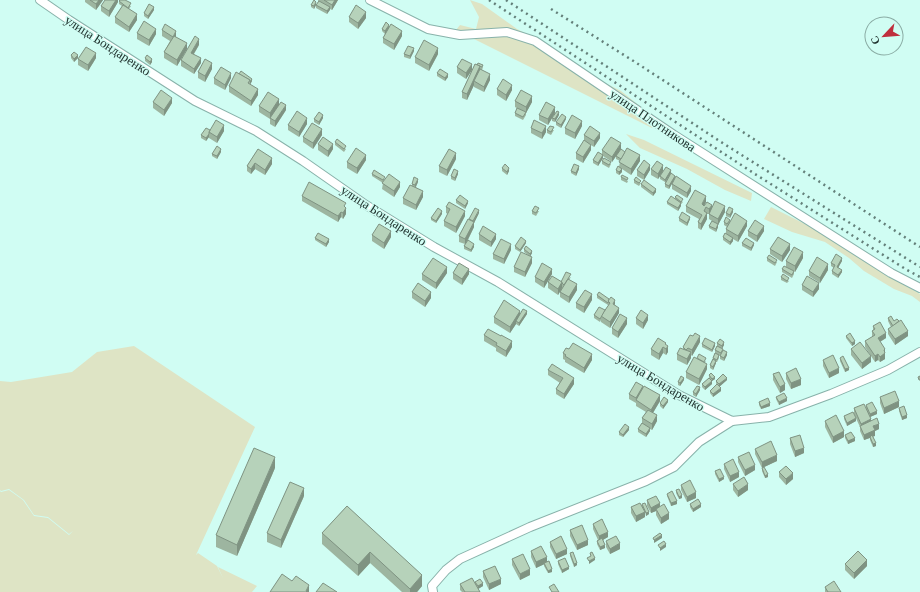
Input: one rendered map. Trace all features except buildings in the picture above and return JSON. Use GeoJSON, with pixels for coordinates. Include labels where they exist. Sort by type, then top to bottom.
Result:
{"type":"FeatureCollection","features":[{"type":"Feature","properties":{"kind":"street","name":"улица Бондаренко"},"geometry":{"type":"LineString","coordinates":[[40,0],[195,101],[256,131],[303,161],[366,205],[434,247],[498,282],[679,395],[732,421]]}},
{"type":"Feature","properties":{"kind":"street","name":"улица Плотникова"},"geometry":{"type":"LineString","coordinates":[[370,0],[428,29],[460,35],[507,32],[535,41],[694,148],[885,268],[920,288]]}},
{"type":"Feature","properties":{"kind":"street"},"geometry":{"type":"LineString","coordinates":[[432,589],[446,570],[460,559],[530,527],[646,481],[674,467],[699,442],[732,421],[769,417],[824,397],[888,370],[920,352]]}},
{"type":"Feature","properties":{"kind":"green space"},"geometry":{"type":"Polygon","coordinates":[[[470,0],[482,4],[517,29],[548,45],[581,71],[621,91],[656,119],[652,128],[456,30],[460,25],[476,29],[479,17],[470,0]]]}},
{"type":"Feature","properties":{"kind":"green space"},"geometry":{"type":"Polygon","coordinates":[[[626,134],[644,140],[752,193],[751,201],[725,190],[687,169],[640,148],[626,134]]]}},
{"type":"Feature","properties":{"kind":"green space"},"geometry":{"type":"Polygon","coordinates":[[[771,207],[819,231],[920,294],[920,302],[912,296],[894,289],[864,271],[849,258],[825,242],[792,232],[764,219],[771,207]]]}},
{"type":"Feature","properties":{"kind":"green space"},"geometry":{"type":"Polygon","coordinates":[[[134,346],[255,427],[196,555],[198,553],[217,566],[223,578],[218,567],[257,586],[252,592],[0,592],[0,491],[9,490],[23,500],[34,516],[48,518],[69,535],[73,531],[69,534],[48,517],[34,515],[24,500],[9,489],[0,490],[0,381],[11,382],[72,372],[97,352],[134,346]]]}},
{"type":"Feature","properties":{"kind":"railway"},"geometry":{"type":"LineString","coordinates":[[489,0],[755,174],[920,277]]}},
{"type":"Feature","properties":{"kind":"railway"},"geometry":{"type":"LineString","coordinates":[[506,0],[721,142],[920,267]]}},
{"type":"Feature","properties":{"kind":"railway"},"geometry":{"type":"LineString","coordinates":[[551,9],[920,247]]}}]}
